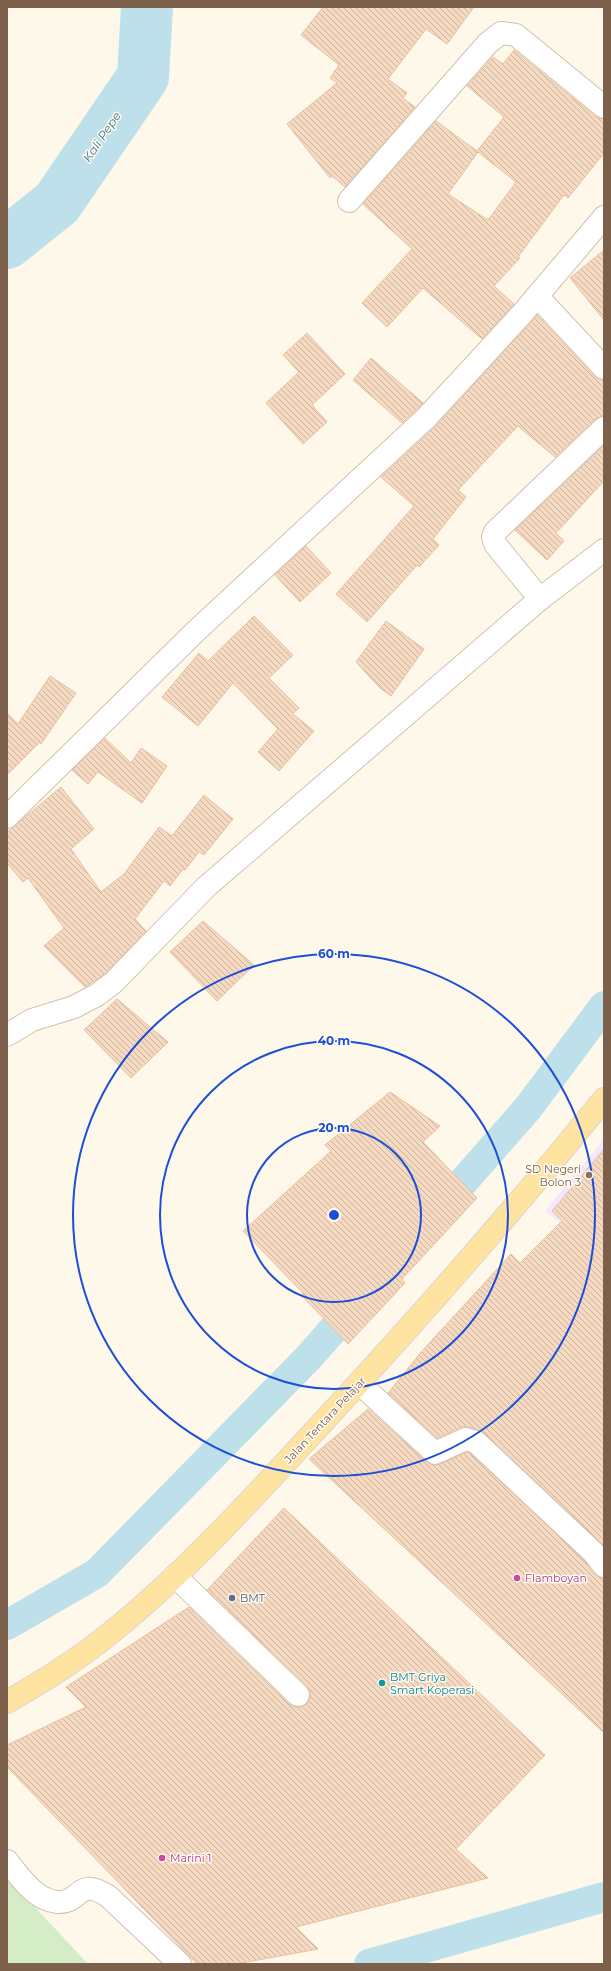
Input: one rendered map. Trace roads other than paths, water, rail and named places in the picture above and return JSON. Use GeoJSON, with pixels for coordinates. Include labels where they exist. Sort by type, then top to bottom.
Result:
{"type":"FeatureCollection","features":[{"type":"Feature","properties":{"kind":"main road","name":"Jalan Tentara Pelajar"},"geometry":{"type":"LineString","coordinates":[[7,1702],[89,1649],[144,1604],[175,1576],[293,1455],[359,1383],[500,1224],[604,1099]]}},
{"type":"Feature","properties":{"kind":"street"},"geometry":{"type":"LineString","coordinates":[[349,201],[488,43],[501,33],[516,35],[604,107]]}},
{"type":"Feature","properties":{"kind":"street"},"geometry":{"type":"LineString","coordinates":[[7,817],[196,631],[426,418],[536,296],[604,217]]}},
{"type":"Feature","properties":{"kind":"street"},"geometry":{"type":"LineString","coordinates":[[536,296],[604,368]]}},
{"type":"Feature","properties":{"kind":"street"},"geometry":{"type":"LineString","coordinates":[[540,599],[495,544],[493,537],[495,532],[604,428]]}},
{"type":"Feature","properties":{"kind":"street"},"geometry":{"type":"LineString","coordinates":[[7,1035],[32,1020],[74,1007],[97,995],[114,982],[206,887],[540,599],[604,550]]}},
{"type":"Feature","properties":{"kind":"street"},"geometry":{"type":"LineString","coordinates":[[359,1383],[435,1453],[466,1439],[476,1442],[593,1552],[604,1566]]}},
{"type":"Feature","properties":{"kind":"street"},"geometry":{"type":"LineString","coordinates":[[175,1576],[298,1695]]}},
{"type":"Feature","properties":{"kind":"street"},"geometry":{"type":"LineString","coordinates":[[7,1861],[30,1888],[41,1896],[50,1900],[58,1902],[67,1901],[88,1888],[98,1890],[108,1896],[180,1964]]}},
{"type":"Feature","properties":{"kind":"waterway","name":"Kali Pepe"},"geometry":{"type":"LineString","coordinates":[[7,243],[57,203],[143,77],[147,7]]}},
{"type":"Feature","properties":{"kind":"waterway"},"geometry":{"type":"LineString","coordinates":[[435,1214],[528,1108],[604,1006]]}},
{"type":"Feature","properties":{"kind":"waterway"},"geometry":{"type":"LineString","coordinates":[[7,1625],[97,1573],[308,1358],[361,1298]]}},
{"type":"Feature","properties":{"kind":"waterway"},"geometry":{"type":"LineString","coordinates":[[369,1964],[604,1897]]}},
{"type":"Feature","properties":{"kind":"place","name":"SD Negeri Bolon 3"},"geometry":{"type":"Point","coordinates":[589,1175]}},
{"type":"Feature","properties":{"kind":"place","name":"Flamboyan"},"geometry":{"type":"Point","coordinates":[517,1578]}},
{"type":"Feature","properties":{"kind":"place","name":"BMT"},"geometry":{"type":"Point","coordinates":[232,1598]}},
{"type":"Feature","properties":{"kind":"place","name":"BMT Griya Smart Koperasi"},"geometry":{"type":"Point","coordinates":[382,1683]}},
{"type":"Feature","properties":{"kind":"place","name":"Marini 1"},"geometry":{"type":"Point","coordinates":[162,1858]}}]}
